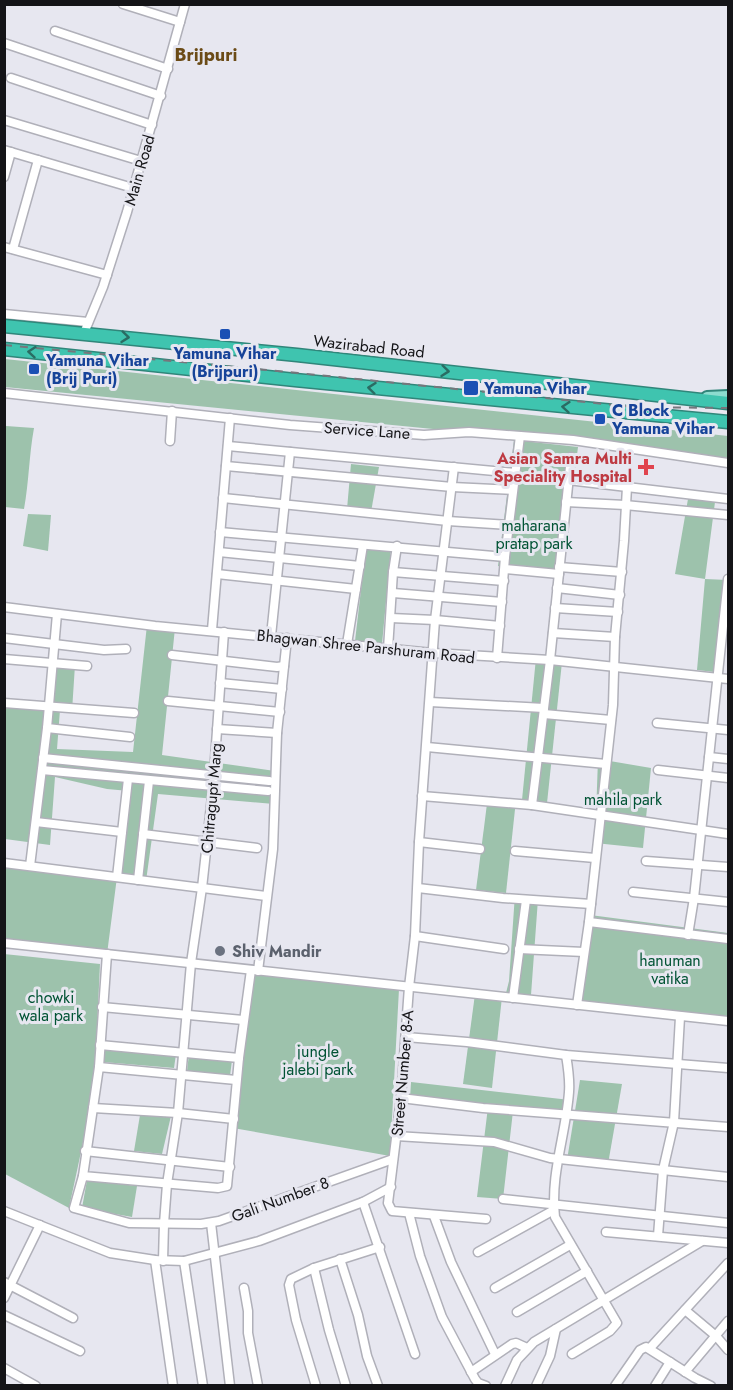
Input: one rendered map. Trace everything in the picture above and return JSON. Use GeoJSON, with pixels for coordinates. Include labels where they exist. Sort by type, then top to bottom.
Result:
{"type":"FeatureCollection","features":[{"type":"Feature","properties":{"kind":"highway","name":"Wazirabad Road"},"geometry":{"type":"LineString","coordinates":[[4,326],[86,327],[729,403]]}},
{"type":"Feature","properties":{"kind":"highway"},"geometry":{"type":"LineString","coordinates":[[4,349],[729,424]]}},
{"type":"Feature","properties":{"kind":"main road"},"geometry":{"type":"LineString","coordinates":[[689,399],[729,396]]}},
{"type":"Feature","properties":{"kind":"street"},"geometry":{"type":"LineString","coordinates":[[123,4],[180,22]]}},
{"type":"Feature","properties":{"kind":"street","name":"Main Road"},"geometry":{"type":"LineString","coordinates":[[86,327],[107,275],[134,188],[185,4]]}},
{"type":"Feature","properties":{"kind":"street"},"geometry":{"type":"LineString","coordinates":[[55,32],[168,69]]}},
{"type":"Feature","properties":{"kind":"street"},"geometry":{"type":"LineString","coordinates":[[4,43],[161,96]]}},
{"type":"Feature","properties":{"kind":"street"},"geometry":{"type":"LineString","coordinates":[[11,78],[152,125]]}},
{"type":"Feature","properties":{"kind":"street"},"geometry":{"type":"LineString","coordinates":[[4,120],[141,161]]}},
{"type":"Feature","properties":{"kind":"street"},"geometry":{"type":"LineString","coordinates":[[4,177],[8,151],[134,188]]}},
{"type":"Feature","properties":{"kind":"street"},"geometry":{"type":"LineString","coordinates":[[38,160],[9,248],[107,275]]}},
{"type":"Feature","properties":{"kind":"street"},"geometry":{"type":"LineString","coordinates":[[4,314],[86,327]]}},
{"type":"Feature","properties":{"kind":"street","name":"Service Lane"},"geometry":{"type":"LineString","coordinates":[[4,393],[290,425],[424,435],[470,432],[573,440],[729,463]]}},
{"type":"Feature","properties":{"kind":"street"},"geometry":{"type":"LineString","coordinates":[[170,441],[172,411]]}},
{"type":"Feature","properties":{"kind":"street"},"geometry":{"type":"LineString","coordinates":[[212,630],[231,418]]}},
{"type":"Feature","properties":{"kind":"street"},"geometry":{"type":"LineString","coordinates":[[497,658],[520,436]]}},
{"type":"Feature","properties":{"kind":"street"},"geometry":{"type":"LineString","coordinates":[[228,446],[515,473]]}},
{"type":"Feature","properties":{"kind":"street"},"geometry":{"type":"LineString","coordinates":[[271,636],[290,452]]}},
{"type":"Feature","properties":{"kind":"street"},"geometry":{"type":"LineString","coordinates":[[531,805],[550,660],[571,457]]}},
{"type":"Feature","properties":{"kind":"street"},"geometry":{"type":"LineString","coordinates":[[226,466],[452,487],[513,490]]}},
{"type":"Feature","properties":{"kind":"street","name":"Street Number 8-A"},"geometry":{"type":"LineString","coordinates":[[409,1213],[393,1211],[389,1208],[390,1186],[401,1098],[409,987],[416,936],[419,842],[435,620],[454,467]]}},
{"type":"Feature","properties":{"kind":"street"},"geometry":{"type":"LineString","coordinates":[[568,480],[688,496],[729,499]]}},
{"type":"Feature","properties":{"kind":"street"},"geometry":{"type":"LineString","coordinates":[[577,1005],[589,922],[611,720],[627,487]]}},
{"type":"Feature","properties":{"kind":"street"},"geometry":{"type":"LineString","coordinates":[[224,498],[509,525]]}},
{"type":"Feature","properties":{"kind":"street"},"geometry":{"type":"LineString","coordinates":[[566,502],[729,515]]}},
{"type":"Feature","properties":{"kind":"street"},"geometry":{"type":"LineString","coordinates":[[220,532],[506,557]]}},
{"type":"Feature","properties":{"kind":"street"},"geometry":{"type":"LineString","coordinates":[[347,644],[363,545]]}},
{"type":"Feature","properties":{"kind":"street"},"geometry":{"type":"LineString","coordinates":[[388,649],[397,546]]}},
{"type":"Feature","properties":{"kind":"street"},"geometry":{"type":"LineString","coordinates":[[219,552],[360,567]]}},
{"type":"Feature","properties":{"kind":"street"},"geometry":{"type":"LineString","coordinates":[[505,569],[622,572]]}},
{"type":"Feature","properties":{"kind":"street"},"geometry":{"type":"LineString","coordinates":[[393,572],[504,581]]}},
{"type":"Feature","properties":{"kind":"street"},"geometry":{"type":"LineString","coordinates":[[217,574],[356,589]]}},
{"type":"Feature","properties":{"kind":"street"},"geometry":{"type":"LineString","coordinates":[[688,934],[698,864],[729,579]]}},
{"type":"Feature","properties":{"kind":"street"},"geometry":{"type":"LineString","coordinates":[[557,588],[620,595]]}},
{"type":"Feature","properties":{"kind":"street"},"geometry":{"type":"LineString","coordinates":[[393,592],[502,602]]}},
{"type":"Feature","properties":{"kind":"street","name":"Bhagwan Shree Parshuram Road"},"geometry":{"type":"LineString","coordinates":[[4,607],[155,627],[212,630],[433,653],[550,660],[729,679]]}},
{"type":"Feature","properties":{"kind":"street"},"geometry":{"type":"LineString","coordinates":[[555,608],[618,612]]}},
{"type":"Feature","properties":{"kind":"street"},"geometry":{"type":"LineString","coordinates":[[30,866],[54,663],[57,614]]}},
{"type":"Feature","properties":{"kind":"street"},"geometry":{"type":"LineString","coordinates":[[391,618],[500,627]]}},
{"type":"Feature","properties":{"kind":"street","name":"Chitragupt Marg"},"geometry":{"type":"LineString","coordinates":[[173,1386],[159,1260],[167,1184],[178,1113],[191,963],[213,787],[224,632]]}},
{"type":"Feature","properties":{"kind":"street"},"geometry":{"type":"LineString","coordinates":[[553,633],[615,637]]}},
{"type":"Feature","properties":{"kind":"street"},"geometry":{"type":"LineString","coordinates":[[4,638],[104,650],[126,649]]}},
{"type":"Feature","properties":{"kind":"street"},"geometry":{"type":"LineString","coordinates":[[106,954],[99,1067],[83,1176],[223,1188],[229,1183],[236,1080],[243,1020],[255,970],[273,849],[277,733],[287,638]]}},
{"type":"Feature","properties":{"kind":"street"},"geometry":{"type":"LineString","coordinates":[[172,655],[285,666]]}},
{"type":"Feature","properties":{"kind":"street"},"geometry":{"type":"LineString","coordinates":[[4,659],[87,666]]}},
{"type":"Feature","properties":{"kind":"street"},"geometry":{"type":"LineString","coordinates":[[220,683],[282,688]]}},
{"type":"Feature","properties":{"kind":"street"},"geometry":{"type":"LineString","coordinates":[[168,701],[280,712]]}},
{"type":"Feature","properties":{"kind":"street"},"geometry":{"type":"LineString","coordinates":[[430,702],[544,711],[611,720]]}},
{"type":"Feature","properties":{"kind":"street"},"geometry":{"type":"LineString","coordinates":[[4,703],[134,713]]}},
{"type":"Feature","properties":{"kind":"street"},"geometry":{"type":"LineString","coordinates":[[657,723],[729,730]]}},
{"type":"Feature","properties":{"kind":"street"},"geometry":{"type":"LineString","coordinates":[[47,728],[130,737]]}},
{"type":"Feature","properties":{"kind":"street"},"geometry":{"type":"LineString","coordinates":[[217,729],[277,733]]}},
{"type":"Feature","properties":{"kind":"street"},"geometry":{"type":"LineString","coordinates":[[427,747],[606,764]]}},
{"type":"Feature","properties":{"kind":"street"},"geometry":{"type":"LineString","coordinates":[[709,757],[729,759]]}},
{"type":"Feature","properties":{"kind":"street"},"geometry":{"type":"LineString","coordinates":[[43,758],[269,781]]}},
{"type":"Feature","properties":{"kind":"street"},"geometry":{"type":"LineString","coordinates":[[42,770],[268,791]]}},
{"type":"Feature","properties":{"kind":"street"},"geometry":{"type":"LineString","coordinates":[[658,770],[729,778]]}},
{"type":"Feature","properties":{"kind":"street"},"geometry":{"type":"LineString","coordinates":[[117,877],[128,779]]}},
{"type":"Feature","properties":{"kind":"street"},"geometry":{"type":"LineString","coordinates":[[138,880],[148,781]]}},
{"type":"Feature","properties":{"kind":"street"},"geometry":{"type":"LineString","coordinates":[[422,796],[531,805],[729,834]]}},
{"type":"Feature","properties":{"kind":"street"},"geometry":{"type":"LineString","coordinates":[[36,822],[122,832]]}},
{"type":"Feature","properties":{"kind":"street"},"geometry":{"type":"LineString","coordinates":[[143,834],[257,848]]}},
{"type":"Feature","properties":{"kind":"street"},"geometry":{"type":"LineString","coordinates":[[419,842],[480,849]]}},
{"type":"Feature","properties":{"kind":"street"},"geometry":{"type":"LineString","coordinates":[[515,851],[595,858]]}},
{"type":"Feature","properties":{"kind":"street"},"geometry":{"type":"LineString","coordinates":[[646,861],[729,867]]}},
{"type":"Feature","properties":{"kind":"street"},"geometry":{"type":"LineString","coordinates":[[4,863],[266,896]]}},
{"type":"Feature","properties":{"kind":"street"},"geometry":{"type":"LineString","coordinates":[[418,888],[526,900],[591,904]]}},
{"type":"Feature","properties":{"kind":"street"},"geometry":{"type":"LineString","coordinates":[[633,892],[729,902]]}},
{"type":"Feature","properties":{"kind":"street"},"geometry":{"type":"LineString","coordinates":[[513,998],[526,900]]}},
{"type":"Feature","properties":{"kind":"street"},"geometry":{"type":"LineString","coordinates":[[589,922],[729,939]]}},
{"type":"Feature","properties":{"kind":"street"},"geometry":{"type":"LineString","coordinates":[[416,936],[504,949]]}},
{"type":"Feature","properties":{"kind":"street"},"geometry":{"type":"LineString","coordinates":[[4,944],[729,1022]]}},
{"type":"Feature","properties":{"kind":"street"},"geometry":{"type":"LineString","coordinates":[[519,949],[584,952]]}},
{"type":"Feature","properties":{"kind":"street"},"geometry":{"type":"LineString","coordinates":[[102,1007],[243,1020]]}},
{"type":"Feature","properties":{"kind":"street"},"geometry":{"type":"LineString","coordinates":[[658,1236],[663,1170],[674,1122],[680,1017]]}},
{"type":"Feature","properties":{"kind":"street"},"geometry":{"type":"LineString","coordinates":[[406,1037],[467,1042],[566,1055],[677,1062],[729,1068]]}},
{"type":"Feature","properties":{"kind":"street"},"geometry":{"type":"LineString","coordinates":[[100,1045],[238,1058]]}},
{"type":"Feature","properties":{"kind":"street"},"geometry":{"type":"LineString","coordinates":[[566,1055],[570,1089],[558,1159],[554,1207],[557,1222],[616,1318],[616,1327],[572,1354]]}},
{"type":"Feature","properties":{"kind":"street"},"geometry":{"type":"LineString","coordinates":[[99,1067],[236,1080]]}},
{"type":"Feature","properties":{"kind":"street"},"geometry":{"type":"LineString","coordinates":[[401,1098],[483,1108],[729,1127]]}},
{"type":"Feature","properties":{"kind":"street"},"geometry":{"type":"LineString","coordinates":[[93,1108],[234,1119]]}},
{"type":"Feature","properties":{"kind":"street"},"geometry":{"type":"LineString","coordinates":[[396,1136],[494,1142],[558,1159],[729,1177]]}},
{"type":"Feature","properties":{"kind":"street"},"geometry":{"type":"LineString","coordinates":[[85,1151],[230,1167]]}},
{"type":"Feature","properties":{"kind":"street","name":"Gali Number 8"},"geometry":{"type":"LineString","coordinates":[[83,1176],[74,1208],[129,1223],[211,1223],[393,1159]]}},
{"type":"Feature","properties":{"kind":"street"},"geometry":{"type":"LineString","coordinates":[[4,1211],[111,1253],[184,1261],[259,1241],[363,1202],[390,1186]]}},
{"type":"Feature","properties":{"kind":"street"},"geometry":{"type":"LineString","coordinates":[[503,1199],[554,1207],[729,1222]]}},
{"type":"Feature","properties":{"kind":"street"},"geometry":{"type":"LineString","coordinates":[[363,1202],[415,1354]]}},
{"type":"Feature","properties":{"kind":"street"},"geometry":{"type":"LineString","coordinates":[[478,1252],[554,1207]]}},
{"type":"Feature","properties":{"kind":"street"},"geometry":{"type":"LineString","coordinates":[[486,1219],[409,1213],[420,1256],[442,1317],[478,1383],[486,1386]]}},
{"type":"Feature","properties":{"kind":"street"},"geometry":{"type":"LineString","coordinates":[[434,1216],[455,1271],[495,1354]]}},
{"type":"Feature","properties":{"kind":"street"},"geometry":{"type":"LineString","coordinates":[[211,1223],[230,1386]]}},
{"type":"Feature","properties":{"kind":"street"},"geometry":{"type":"LineString","coordinates":[[4,1298],[8,1284],[40,1225]]}},
{"type":"Feature","properties":{"kind":"street"},"geometry":{"type":"LineString","coordinates":[[606,1232],[729,1243]]}},
{"type":"Feature","properties":{"kind":"street"},"geometry":{"type":"LineString","coordinates":[[505,1386],[517,1360],[527,1348],[702,1241]]}},
{"type":"Feature","properties":{"kind":"street"},"geometry":{"type":"LineString","coordinates":[[495,1288],[570,1245]]}},
{"type":"Feature","properties":{"kind":"street"},"geometry":{"type":"LineString","coordinates":[[316,1386],[296,1320],[289,1285],[291,1280],[314,1268],[380,1247]]}},
{"type":"Feature","properties":{"kind":"street"},"geometry":{"type":"LineString","coordinates":[[340,1259],[358,1315],[367,1356],[378,1386]]}},
{"type":"Feature","properties":{"kind":"street"},"geometry":{"type":"LineString","coordinates":[[184,1261],[202,1386]]}},
{"type":"Feature","properties":{"kind":"street"},"geometry":{"type":"LineString","coordinates":[[650,1348],[729,1263]]}},
{"type":"Feature","properties":{"kind":"street"},"geometry":{"type":"LineString","coordinates":[[314,1268],[346,1386]]}},
{"type":"Feature","properties":{"kind":"street"},"geometry":{"type":"LineString","coordinates":[[517,1312],[587,1271]]}},
{"type":"Feature","properties":{"kind":"street"},"geometry":{"type":"LineString","coordinates":[[8,1284],[73,1318]]}},
{"type":"Feature","properties":{"kind":"street"},"geometry":{"type":"LineString","coordinates":[[244,1288],[248,1311],[248,1333],[258,1386]]}},
{"type":"Feature","properties":{"kind":"street"},"geometry":{"type":"LineString","coordinates":[[685,1310],[729,1350]]}},
{"type":"Feature","properties":{"kind":"street"},"geometry":{"type":"LineString","coordinates":[[4,1315],[80,1351]]}},
{"type":"Feature","properties":{"kind":"street"},"geometry":{"type":"LineString","coordinates":[[685,1372],[729,1322]]}},
{"type":"Feature","properties":{"kind":"street"},"geometry":{"type":"LineString","coordinates":[[536,1386],[550,1356],[556,1329]]}},
{"type":"Feature","properties":{"kind":"street"},"geometry":{"type":"LineString","coordinates":[[471,1372],[512,1344],[516,1343],[527,1348]]}},
{"type":"Feature","properties":{"kind":"street"},"geometry":{"type":"LineString","coordinates":[[615,1386],[640,1350],[646,1347],[685,1372],[693,1382],[711,1386]]}},
{"type":"Feature","properties":{"kind":"street"},"geometry":{"type":"LineString","coordinates":[[655,1386],[670,1362]]}},
{"type":"Feature","properties":{"kind":"street"},"geometry":{"type":"LineString","coordinates":[[4,1368],[36,1386]]}},
{"type":"Feature","properties":{"kind":"green space"},"geometry":{"type":"Polygon","coordinates":[[[5,359],[728,436],[728,458],[5,387],[5,359]]]}},
{"type":"Feature","properties":{"kind":"green space"},"geometry":{"type":"Polygon","coordinates":[[[6,426],[34,428],[24,509],[5,507],[6,426]]]}},
{"type":"Feature","properties":{"kind":"green space","name":"maharana pratap park"},"geometry":{"type":"Polygon","coordinates":[[[514,440],[578,447],[562,576],[498,566],[514,440]]]}},
{"type":"Feature","properties":{"kind":"green space"},"geometry":{"type":"Polygon","coordinates":[[[351,464],[379,467],[371,512],[347,509],[351,464]]]}},
{"type":"Feature","properties":{"kind":"green space"},"geometry":{"type":"Polygon","coordinates":[[[688,499],[715,502],[705,579],[675,574],[688,499]]]}},
{"type":"Feature","properties":{"kind":"green space"},"geometry":{"type":"Polygon","coordinates":[[[28,514],[51,515],[48,551],[23,546],[28,514]]]}},
{"type":"Feature","properties":{"kind":"green space"},"geometry":{"type":"Polygon","coordinates":[[[366,547],[391,548],[382,644],[355,641],[366,547]]]}},
{"type":"Feature","properties":{"kind":"green space"},"geometry":{"type":"Polygon","coordinates":[[[705,579],[728,580],[728,623],[723,673],[697,670],[705,579]]]}},
{"type":"Feature","properties":{"kind":"green space"},"geometry":{"type":"Polygon","coordinates":[[[147,625],[175,628],[162,755],[275,771],[274,804],[158,794],[146,881],[117,877],[129,791],[107,789],[55,777],[50,845],[5,839],[5,703],[50,707],[57,663],[75,665],[72,711],[60,710],[57,749],[133,752],[147,625]]]}},
{"type":"Feature","properties":{"kind":"green space"},"geometry":{"type":"Polygon","coordinates":[[[536,658],[562,662],[547,803],[522,800],[536,658]]]}},
{"type":"Feature","properties":{"kind":"green space","name":"mahila park"},"geometry":{"type":"Polygon","coordinates":[[[598,759],[651,768],[643,848],[595,843],[598,759]]]}},
{"type":"Feature","properties":{"kind":"green space"},"geometry":{"type":"Polygon","coordinates":[[[488,796],[516,800],[506,893],[476,890],[488,796]]]}},
{"type":"Feature","properties":{"kind":"green space"},"geometry":{"type":"Polygon","coordinates":[[[5,863],[117,877],[107,954],[5,943],[5,863]]]}},
{"type":"Feature","properties":{"kind":"green space"},"geometry":{"type":"Polygon","coordinates":[[[515,894],[538,899],[531,995],[506,993],[509,981],[515,894]]]}},
{"type":"Feature","properties":{"kind":"green space","name":"hanuman vatika"},"geometry":{"type":"Polygon","coordinates":[[[590,915],[728,933],[728,1017],[581,1002],[590,915]]]}},
{"type":"Feature","properties":{"kind":"green space","name":"chowki wala park"},"geometry":{"type":"Polygon","coordinates":[[[4,954],[100,964],[94,1091],[69,1208],[5,1174],[4,954]]]}},
{"type":"Feature","properties":{"kind":"green space","name":"jungle jalebi park"},"geometry":{"type":"Polygon","coordinates":[[[255,974],[399,989],[390,1156],[233,1128],[238,1119],[240,1067],[255,974]]]}},
{"type":"Feature","properties":{"kind":"green space"},"geometry":{"type":"Polygon","coordinates":[[[475,994],[502,997],[492,1088],[463,1084],[475,994]]]}},
{"type":"Feature","properties":{"kind":"green space"},"geometry":{"type":"Polygon","coordinates":[[[105,1046],[176,1054],[174,1068],[103,1062],[105,1046]]]}},
{"type":"Feature","properties":{"kind":"green space"},"geometry":{"type":"Polygon","coordinates":[[[189,1054],[232,1060],[230,1076],[187,1071],[189,1054]]]}},
{"type":"Feature","properties":{"kind":"green space"},"geometry":{"type":"Polygon","coordinates":[[[580,1080],[622,1084],[608,1164],[567,1160],[580,1080]]]}},
{"type":"Feature","properties":{"kind":"green space"},"geometry":{"type":"Polygon","coordinates":[[[411,1082],[570,1100],[567,1114],[513,1111],[503,1199],[477,1197],[488,1107],[410,1099],[411,1082]]]}},
{"type":"Feature","properties":{"kind":"green space"},"geometry":{"type":"Polygon","coordinates":[[[140,1115],[171,1116],[162,1154],[134,1151],[140,1115]]]}},
{"type":"Feature","properties":{"kind":"green space"},"geometry":{"type":"Polygon","coordinates":[[[87,1180],[137,1186],[132,1217],[82,1208],[87,1180]]]}},
{"type":"Feature","properties":{"kind":"railway"},"geometry":{"type":"LineString","coordinates":[[4,345],[634,407],[728,408]]}},
{"type":"Feature","properties":{"kind":"place","name":"Yamuna Vihar (Brijpuri)"},"geometry":{"type":"Point","coordinates":[225,334]}},
{"type":"Feature","properties":{"kind":"place","name":"Yamuna Vihar (Brij Puri)"},"geometry":{"type":"Point","coordinates":[34,369]}},
{"type":"Feature","properties":{"kind":"place","name":"Yamuna Vihar"},"geometry":{"type":"Point","coordinates":[471,388]}},
{"type":"Feature","properties":{"kind":"place","name":"C Block Yamuna Vihar"},"geometry":{"type":"Point","coordinates":[600,419]}},
{"type":"Feature","properties":{"kind":"place","name":"Asian Samra Multi Speciality Hospital"},"geometry":{"type":"Point","coordinates":[646,467]}},
{"type":"Feature","properties":{"kind":"place","name":"Shiv Mandir"},"geometry":{"type":"Point","coordinates":[220,951]}},
{"type":"Feature","properties":{"kind":"district","name":"Brijpuri"},"geometry":{"type":"Point","coordinates":[206,55]}}]}
